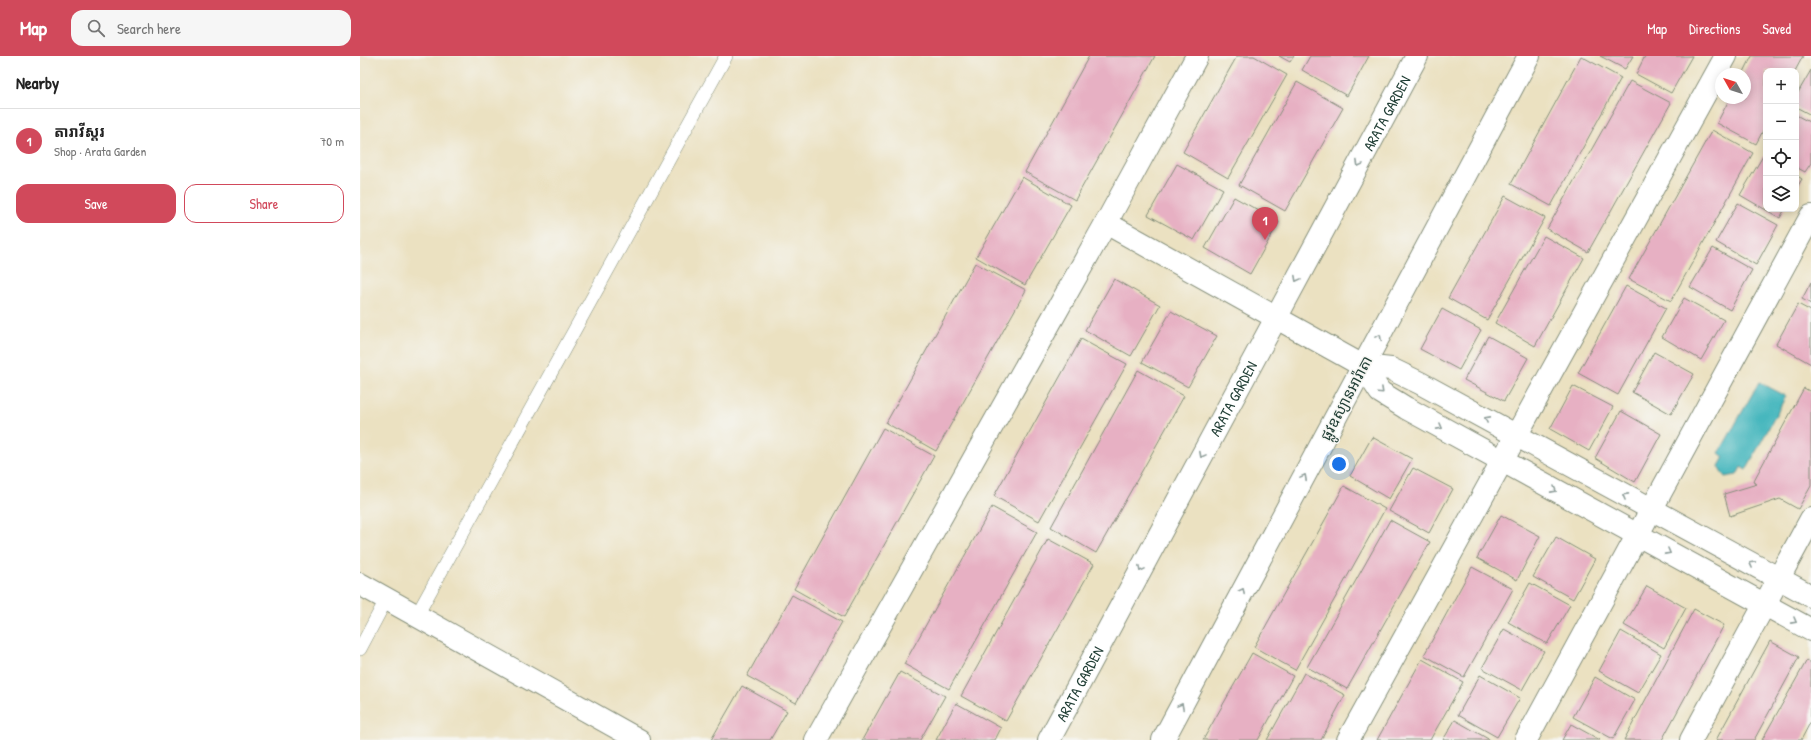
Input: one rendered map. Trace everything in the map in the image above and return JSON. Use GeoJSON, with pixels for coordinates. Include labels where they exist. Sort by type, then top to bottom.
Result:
{"type":"FeatureCollection","features":[{"type":"Feature","properties":{"kind":"street"},"geometry":{"type":"LineString","coordinates":[[816,740],[1106,223],[1197,56]]}},
{"type":"Feature","properties":{"kind":"street","name":"ARATA GARDEN"},"geometry":{"type":"LineString","coordinates":[[1049,740],[1417,56]]}},
{"type":"Feature","properties":{"kind":"street","name":"ផ្លូវឧស្យានអារ៉ាតា"},"geometry":{"type":"LineString","coordinates":[[1163,740],[1529,56]]}},
{"type":"Feature","properties":{"kind":"street"},"geometry":{"type":"LineString","coordinates":[[1348,740],[1726,56]]}},
{"type":"Feature","properties":{"kind":"street"},"geometry":{"type":"LineString","coordinates":[[1526,740],[1811,216]]}},
{"type":"Feature","properties":{"kind":"street"},"geometry":{"type":"LineString","coordinates":[[1106,223],[1275,319],[1363,366],[1391,369],[1517,435],[1650,510],[1811,596]]}},
{"type":"Feature","properties":{"kind":"street"},"geometry":{"type":"LineString","coordinates":[[1363,366],[1380,392],[1502,461],[1811,630]]}},
{"type":"Feature","properties":{"kind":"street"},"geometry":{"type":"LineString","coordinates":[[1691,740],[1811,519]]}},
{"type":"Feature","properties":{"kind":"street"},"geometry":{"type":"LineString","coordinates":[[360,584],[639,740]]}},
{"type":"Feature","properties":{"kind":"lane"},"geometry":{"type":"LineString","coordinates":[[417,615],[726,56]]}},
{"type":"Feature","properties":{"kind":"lane"},"geometry":{"type":"LineString","coordinates":[[361,645],[387,598]]}},
{"type":"Feature","properties":{"kind":"water"},"geometry":{"type":"Polygon","coordinates":[[[1759,382],[1786,396],[1746,470],[1741,467],[1737,475],[1725,477],[1719,466],[1724,457],[1719,453],[1759,382]]]}},
{"type":"Feature","properties":{"kind":"building"},"geometry":{"type":"Polygon","coordinates":[[[1089,56],[1155,56],[1075,200],[1025,172],[1089,56]]]}},
{"type":"Feature","properties":{"kind":"building"},"geometry":{"type":"Polygon","coordinates":[[[1237,56],[1254,56],[1287,75],[1228,178],[1183,152],[1237,56]]]}},
{"type":"Feature","properties":{"kind":"building"},"geometry":{"type":"Polygon","coordinates":[[[1279,56],[1294,56],[1290,62],[1279,56]]]}},
{"type":"Feature","properties":{"kind":"building"},"geometry":{"type":"Polygon","coordinates":[[[1310,56],[1369,56],[1347,96],[1302,70],[1310,56]]]}},
{"type":"Feature","properties":{"kind":"building"},"geometry":{"type":"Polygon","coordinates":[[[1581,56],[1621,78],[1551,206],[1511,184],[1581,56]]]}},
{"type":"Feature","properties":{"kind":"building"},"geometry":{"type":"Polygon","coordinates":[[[1600,56],[1633,56],[1625,69],[1600,56]]]}},
{"type":"Feature","properties":{"kind":"building"},"geometry":{"type":"Polygon","coordinates":[[[1645,56],[1692,56],[1671,93],[1636,74],[1645,56]]]}},
{"type":"Feature","properties":{"kind":"building"},"geometry":{"type":"Polygon","coordinates":[[[1752,56],[1803,56],[1797,68],[1763,68],[1763,131],[1756,144],[1717,123],[1727,104],[1751,104],[1751,68],[1746,68],[1752,56]]]}},
{"type":"Feature","properties":{"kind":"building"},"geometry":{"type":"Polygon","coordinates":[[[1811,70],[1811,115],[1799,109],[1799,91],[1811,70]]]}},
{"type":"Feature","properties":{"kind":"building"},"geometry":{"type":"Polygon","coordinates":[[[1630,81],[1671,103],[1588,252],[1547,229],[1630,81]]]}},
{"type":"Feature","properties":{"kind":"building"},"geometry":{"type":"Polygon","coordinates":[[[1297,82],[1343,108],[1285,211],[1239,185],[1297,82]]]}},
{"type":"Feature","properties":{"kind":"building"},"geometry":{"type":"Polygon","coordinates":[[[1799,117],[1811,123],[1811,163],[1805,172],[1799,169],[1799,117]]]}},
{"type":"Feature","properties":{"kind":"building"},"geometry":{"type":"Polygon","coordinates":[[[1712,130],[1753,153],[1671,301],[1629,279],[1712,130]]]}},
{"type":"Feature","properties":{"kind":"building"},"geometry":{"type":"Polygon","coordinates":[[[1763,156],[1763,208],[1740,195],[1763,156]]]}},
{"type":"Feature","properties":{"kind":"building"},"geometry":{"type":"Polygon","coordinates":[[[1177,164],[1223,189],[1194,240],[1148,215],[1177,164]]]}},
{"type":"Feature","properties":{"kind":"building"},"geometry":{"type":"Polygon","coordinates":[[[1022,177],[1071,205],[1025,285],[976,257],[1022,177]]]}},
{"type":"Feature","properties":{"kind":"building"},"geometry":{"type":"Polygon","coordinates":[[[1799,177],[1802,179],[1799,184],[1799,177]]]}},
{"type":"Feature","properties":{"kind":"building"},"geometry":{"type":"Polygon","coordinates":[[[1505,196],[1545,218],[1487,320],[1448,298],[1505,196]]]}},
{"type":"Feature","properties":{"kind":"building"},"geometry":{"type":"Polygon","coordinates":[[[1234,197],[1279,222],[1250,274],[1205,248],[1234,197]]]}},
{"type":"Feature","properties":{"kind":"building"},"geometry":{"type":"Polygon","coordinates":[[[1738,203],[1778,225],[1756,265],[1716,242],[1738,203]]]}},
{"type":"Feature","properties":{"kind":"building"},"geometry":{"type":"Polygon","coordinates":[[[1770,212],[1783,212],[1780,218],[1770,212]]]}},
{"type":"Feature","properties":{"kind":"building"},"geometry":{"type":"Polygon","coordinates":[[[1544,236],[1584,258],[1535,346],[1495,323],[1544,236]]]}},
{"type":"Feature","properties":{"kind":"building"},"geometry":{"type":"Polygon","coordinates":[[[1713,248],[1752,270],[1730,310],[1690,287],[1713,248]]]}},
{"type":"Feature","properties":{"kind":"building"},"geometry":{"type":"Polygon","coordinates":[[[975,263],[1026,290],[936,451],[886,423],[975,263]]]}},
{"type":"Feature","properties":{"kind":"building"},"geometry":{"type":"Polygon","coordinates":[[[1114,279],[1160,305],[1131,356],[1085,330],[1114,279]]]}},
{"type":"Feature","properties":{"kind":"building"},"geometry":{"type":"Polygon","coordinates":[[[1811,282],[1811,304],[1802,299],[1811,282]]]}},
{"type":"Feature","properties":{"kind":"building"},"geometry":{"type":"Polygon","coordinates":[[[1626,286],[1666,308],[1618,395],[1578,373],[1626,286]]]}},
{"type":"Feature","properties":{"kind":"building"},"geometry":{"type":"Polygon","coordinates":[[[1684,298],[1724,320],[1701,360],[1662,337],[1684,298]]]}},
{"type":"Feature","properties":{"kind":"building"},"geometry":{"type":"Polygon","coordinates":[[[1798,304],[1811,311],[1811,364],[1776,344],[1798,304]]]}},
{"type":"Feature","properties":{"kind":"building"},"geometry":{"type":"Polygon","coordinates":[[[1442,309],[1481,330],[1459,370],[1420,349],[1442,309]]]}},
{"type":"Feature","properties":{"kind":"building"},"geometry":{"type":"Polygon","coordinates":[[[1171,311],[1217,336],[1188,387],[1142,362],[1171,311]]]}},
{"type":"Feature","properties":{"kind":"building"},"geometry":{"type":"Polygon","coordinates":[[[1488,336],[1528,358],[1504,401],[1464,380],[1488,336]]]}},
{"type":"Feature","properties":{"kind":"building"},"geometry":{"type":"Polygon","coordinates":[[[1081,339],[1127,364],[1039,521],[994,496],[1081,339]]]}},
{"type":"Feature","properties":{"kind":"building"},"geometry":{"type":"Polygon","coordinates":[[[1654,352],[1694,374],[1671,414],[1632,392],[1654,352]]]}},
{"type":"Feature","properties":{"kind":"building"},"geometry":{"type":"Polygon","coordinates":[[[1138,370],[1184,396],[1096,553],[1051,527],[1138,370]]]}},
{"type":"Feature","properties":{"kind":"building"},"geometry":{"type":"Polygon","coordinates":[[[1573,386],[1613,407],[1589,451],[1550,429],[1573,386]]]}},
{"type":"Feature","properties":{"kind":"building"},"geometry":{"type":"Polygon","coordinates":[[[1804,388],[1811,392],[1811,486],[1798,509],[1780,499],[1730,516],[1724,494],[1757,484],[1753,482],[1804,388]]]}},
{"type":"Feature","properties":{"kind":"building"},"geometry":{"type":"Polygon","coordinates":[[[1621,411],[1661,434],[1635,482],[1595,458],[1621,411]]]}},
{"type":"Feature","properties":{"kind":"building"},"geometry":{"type":"Polygon","coordinates":[[[883,428],[934,456],[844,617],[794,589],[883,428]]]}},
{"type":"Feature","properties":{"kind":"building"},"geometry":{"type":"Polygon","coordinates":[[[1372,437],[1412,459],[1389,499],[1350,476],[1372,437]]]}},
{"type":"Feature","properties":{"kind":"building"},"geometry":{"type":"Polygon","coordinates":[[[1413,468],[1453,489],[1429,533],[1389,511],[1413,468]]]}},
{"type":"Feature","properties":{"kind":"building"},"geometry":{"type":"Polygon","coordinates":[[[1344,486],[1385,509],[1295,670],[1254,647],[1344,486]]]}},
{"type":"Feature","properties":{"kind":"building"},"geometry":{"type":"Polygon","coordinates":[[[992,507],[1037,532],[949,689],[904,664],[992,507]]]}},
{"type":"Feature","properties":{"kind":"building"},"geometry":{"type":"Polygon","coordinates":[[[1501,515],[1540,536],[1517,580],[1477,558],[1501,515]]]}},
{"type":"Feature","properties":{"kind":"building"},"geometry":{"type":"Polygon","coordinates":[[[1390,520],[1430,542],[1347,689],[1307,667],[1390,520]]]}},
{"type":"Feature","properties":{"kind":"building"},"geometry":{"type":"Polygon","coordinates":[[[1556,537],[1595,559],[1573,599],[1533,577],[1556,537]]]}},
{"type":"Feature","properties":{"kind":"building"},"geometry":{"type":"Polygon","coordinates":[[[1048,539],[1094,564],[1006,721],[961,696],[1048,539]]]}},
{"type":"Feature","properties":{"kind":"building"},"geometry":{"type":"Polygon","coordinates":[[[1472,567],[1513,589],[1464,677],[1424,655],[1472,567]]]}},
{"type":"Feature","properties":{"kind":"building"},"geometry":{"type":"Polygon","coordinates":[[[1530,583],[1570,605],[1547,644],[1508,622],[1530,583]]]}},
{"type":"Feature","properties":{"kind":"building"},"geometry":{"type":"Polygon","coordinates":[[[1647,586],[1686,608],[1664,648],[1624,625],[1647,586]]]}},
{"type":"Feature","properties":{"kind":"building"},"geometry":{"type":"Polygon","coordinates":[[[792,595],[842,622],[796,703],[747,676],[792,595]]]}},
{"type":"Feature","properties":{"kind":"building"},"geometry":{"type":"Polygon","coordinates":[[[1694,609],[1724,625],[1662,740],[1624,740],[1694,609]]]}},
{"type":"Feature","properties":{"kind":"building"},"geometry":{"type":"Polygon","coordinates":[[[1504,629],[1544,651],[1522,690],[1482,668],[1504,629]]]}},
{"type":"Feature","properties":{"kind":"building"},"geometry":{"type":"Polygon","coordinates":[[[1621,631],[1661,654],[1638,693],[1599,671],[1621,631]]]}},
{"type":"Feature","properties":{"kind":"building"},"geometry":{"type":"Polygon","coordinates":[[[1770,641],[1799,657],[1754,740],[1716,740],[1770,641]]]}},
{"type":"Feature","properties":{"kind":"building"},"geometry":{"type":"Polygon","coordinates":[[[1252,653],[1293,676],[1258,740],[1203,740],[1252,653]]]}},
{"type":"Feature","properties":{"kind":"building"},"geometry":{"type":"Polygon","coordinates":[[[1422,659],[1463,682],[1430,740],[1377,740],[1422,659]]]}},
{"type":"Feature","properties":{"kind":"building"},"geometry":{"type":"Polygon","coordinates":[[[1807,660],[1811,663],[1811,721],[1801,740],[1762,740],[1807,660]]]}},
{"type":"Feature","properties":{"kind":"building"},"geometry":{"type":"Polygon","coordinates":[[[900,672],[945,696],[920,740],[862,740],[900,672]]]}},
{"type":"Feature","properties":{"kind":"building"},"geometry":{"type":"Polygon","coordinates":[[[1304,673],[1345,695],[1321,740],[1267,740],[1304,673]]]}},
{"type":"Feature","properties":{"kind":"building"},"geometry":{"type":"Polygon","coordinates":[[[1480,675],[1520,698],[1497,737],[1458,715],[1480,675]]]}},
{"type":"Feature","properties":{"kind":"building"},"geometry":{"type":"Polygon","coordinates":[[[1595,677],[1635,700],[1613,739],[1573,717],[1595,677]]]}},
{"type":"Feature","properties":{"kind":"building"},"geometry":{"type":"Polygon","coordinates":[[[742,686],[787,711],[770,740],[711,740],[742,686]]]}},
{"type":"Feature","properties":{"kind":"building"},"geometry":{"type":"Polygon","coordinates":[[[956,703],[1001,728],[995,740],[936,740],[956,703]]]}},
{"type":"Feature","properties":{"kind":"building"},"geometry":{"type":"Polygon","coordinates":[[[1455,720],[1490,740],[1443,740],[1455,720]]]}},
{"type":"Feature","properties":{"kind":"building"},"geometry":{"type":"Polygon","coordinates":[[[1571,724],[1600,740],[1562,740],[1571,724]]]}},
{"type":"Feature","properties":{"kind":"place","name":"តារាវីស្តរ"},"geometry":{"type":"Point","coordinates":[1265,240]}}]}
